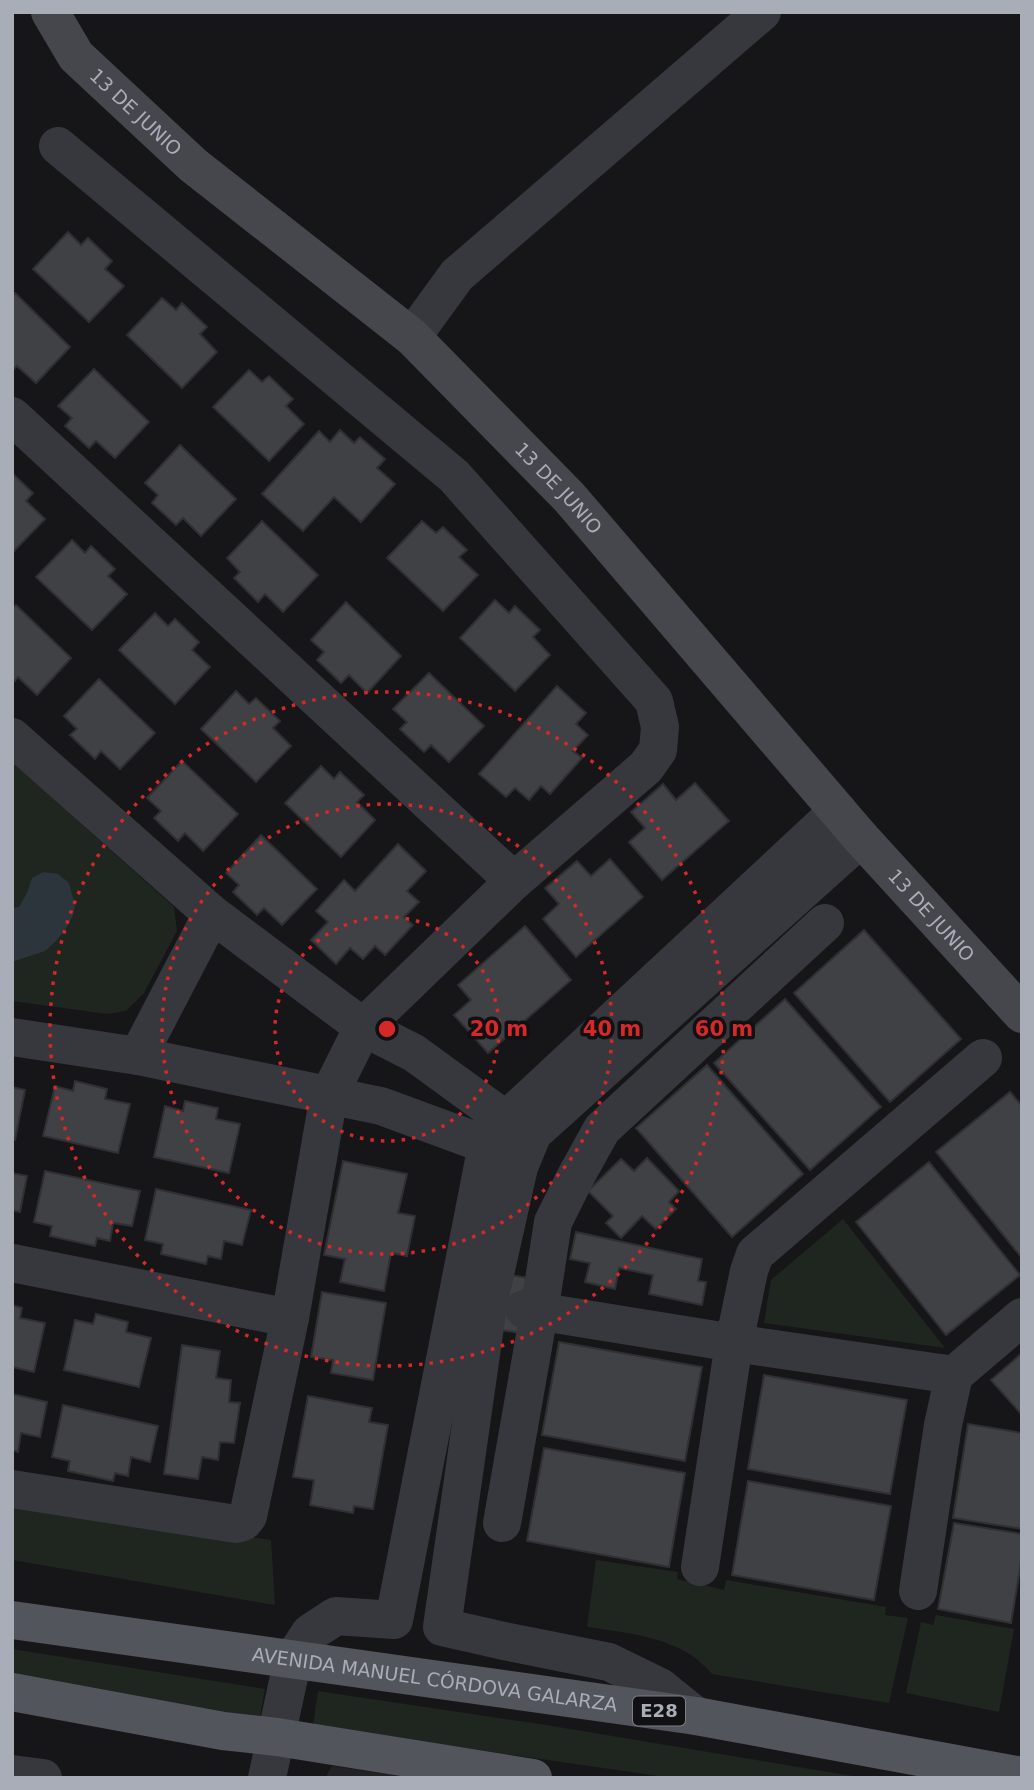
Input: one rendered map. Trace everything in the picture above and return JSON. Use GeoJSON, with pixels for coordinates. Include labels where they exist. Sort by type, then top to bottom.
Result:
{"type":"FeatureCollection","features":[{"type":"Feature","properties":{"kind":"main road","name":"13 DE JUNIO"},"geometry":{"type":"LineString","coordinates":[[50,12],[76,55],[194,165],[412,337],[569,497],[850,824],[1022,1014]]}},
{"type":"Feature","properties":{"kind":"main road","name":"AVENIDA MANUEL CÓRDOVA GALARZA"},"geometry":{"type":"LineString","coordinates":[[12,1620],[696,1716],[1022,1776]]}},
{"type":"Feature","properties":{"kind":"main road"},"geometry":{"type":"LineString","coordinates":[[12,1692],[223,1731],[533,1778]]}},
{"type":"Feature","properties":{"kind":"street"},"geometry":{"type":"LineString","coordinates":[[412,337],[457,275],[762,12]]}},
{"type":"Feature","properties":{"kind":"street"},"geometry":{"type":"LineString","coordinates":[[12,1489],[236,1524],[248,1517],[290,1318],[329,1095],[363,1027],[514,881],[646,767],[658,750],[660,727],[654,701],[454,476],[58,146]]}},
{"type":"Feature","properties":{"kind":"street"},"geometry":{"type":"LineString","coordinates":[[12,416],[514,881]]}},
{"type":"Feature","properties":{"kind":"street"},"geometry":{"type":"LineString","coordinates":[[12,737],[212,914],[363,1027],[414,1052],[511,1141],[514,1308],[502,1523]]}},
{"type":"Feature","properties":{"kind":"street"},"geometry":{"type":"LineString","coordinates":[[394,1620],[511,1141],[850,824]]}},
{"type":"Feature","properties":{"kind":"street"},"geometry":{"type":"LineString","coordinates":[[138,1056],[212,914]]}},
{"type":"Feature","properties":{"kind":"street"},"geometry":{"type":"LineString","coordinates":[[442,1627],[514,1308],[576,1176],[602,1129],[824,923]]}},
{"type":"Feature","properties":{"kind":"street"},"geometry":{"type":"LineString","coordinates":[[12,1037],[138,1056],[329,1095],[511,1141]]}},
{"type":"Feature","properties":{"kind":"street"},"geometry":{"type":"LineString","coordinates":[[700,1567],[734,1343],[755,1254],[983,1058]]}},
{"type":"Feature","properties":{"kind":"street"},"geometry":{"type":"LineString","coordinates":[[12,1263],[290,1318]]}},
{"type":"Feature","properties":{"kind":"street"},"geometry":{"type":"LineString","coordinates":[[514,1308],[954,1376]]}},
{"type":"Feature","properties":{"kind":"street"},"geometry":{"type":"LineString","coordinates":[[918,1591],[943,1425],[954,1376],[1022,1317]]}},
{"type":"Feature","properties":{"kind":"street"},"geometry":{"type":"LineString","coordinates":[[267,1778],[293,1659],[310,1633],[336,1616],[442,1627],[609,1662],[660,1687],[696,1716]]}},
{"type":"Feature","properties":{"kind":"street"},"geometry":{"type":"LineString","coordinates":[[12,1774],[43,1778]]}},
{"type":"Feature","properties":{"kind":"shaded area"},"geometry":{"type":"Polygon","coordinates":[[[12,762],[174,907],[177,931],[144,993],[126,1011],[107,1014],[12,1001],[12,762]]]}},
{"type":"Feature","properties":{"kind":"shaded area"},"geometry":{"type":"Polygon","coordinates":[[[43,872],[58,874],[69,883],[75,906],[73,915],[65,930],[45,951],[12,962],[12,908],[19,907],[32,878],[43,872]]]}},
{"type":"Feature","properties":{"kind":"shaded area"},"geometry":{"type":"Polygon","coordinates":[[[843,1219],[945,1348],[764,1323],[771,1280],[843,1219]]]}},
{"type":"Feature","properties":{"kind":"shaded area"},"geometry":{"type":"Polygon","coordinates":[[[12,1503],[271,1540],[275,1605],[12,1560],[12,1503]]]}},
{"type":"Feature","properties":{"kind":"shaded area"},"geometry":{"type":"Polygon","coordinates":[[[596,1560],[678,1572],[677,1579],[724,1590],[726,1580],[886,1607],[885,1615],[908,1618],[889,1703],[712,1674],[686,1652],[671,1645],[638,1635],[587,1627],[596,1560]]]}},
{"type":"Feature","properties":{"kind":"shaded area"},"geometry":{"type":"Polygon","coordinates":[[[936,1615],[1014,1629],[999,1712],[906,1693],[921,1622],[933,1625],[936,1615]]]}},
{"type":"Feature","properties":{"kind":"shaded area"},"geometry":{"type":"Polygon","coordinates":[[[12,1649],[265,1689],[259,1723],[12,1679],[12,1649]]]}},
{"type":"Feature","properties":{"kind":"shaded area"},"geometry":{"type":"Polygon","coordinates":[[[318,1691],[546,1725],[865,1778],[672,1778],[313,1726],[318,1691]]]}},
{"type":"Feature","properties":{"kind":"shaded area"},"geometry":{"type":"Polygon","coordinates":[[[332,1766],[413,1778],[325,1778],[332,1766]]]}},
{"type":"Feature","properties":{"kind":"building"},"geometry":{"type":"Polygon","coordinates":[[[68,232],[81,245],[88,238],[112,261],[105,269],[124,286],[89,322],[33,269],[68,232]]]}},
{"type":"Feature","properties":{"kind":"building"},"geometry":{"type":"Polygon","coordinates":[[[15,293],[70,347],[36,383],[17,366],[12,371],[12,296],[15,293]]]}},
{"type":"Feature","properties":{"kind":"building"},"geometry":{"type":"Polygon","coordinates":[[[162,298],[176,310],[182,303],[207,327],[200,334],[217,352],[182,388],[127,335],[162,298]]]}},
{"type":"Feature","properties":{"kind":"building"},"geometry":{"type":"Polygon","coordinates":[[[94,369],[149,422],[115,458],[96,441],[89,448],[65,426],[72,418],[58,406],[94,369]]]}},
{"type":"Feature","properties":{"kind":"building"},"geometry":{"type":"Polygon","coordinates":[[[249,370],[262,382],[269,376],[293,399],[286,406],[304,424],[269,461],[213,407],[249,370]]]}},
{"type":"Feature","properties":{"kind":"building"},"geometry":{"type":"Polygon","coordinates":[[[340,430],[354,443],[360,437],[385,459],[377,468],[395,484],[361,522],[334,497],[303,531],[262,494],[319,431],[330,442],[340,430]]]}},
{"type":"Feature","properties":{"kind":"building"},"geometry":{"type":"Polygon","coordinates":[[[180,445],[236,499],[201,536],[183,518],[176,525],[152,503],[158,495],[145,483],[180,445]]]}},
{"type":"Feature","properties":{"kind":"building"},"geometry":{"type":"Polygon","coordinates":[[[12,473],[33,493],[26,501],[45,519],[12,553],[12,473]]]}},
{"type":"Feature","properties":{"kind":"building"},"geometry":{"type":"Polygon","coordinates":[[[262,521],[318,575],[283,612],[265,594],[258,602],[234,578],[240,572],[227,558],[262,521]]]}},
{"type":"Feature","properties":{"kind":"building"},"geometry":{"type":"Polygon","coordinates":[[[422,521],[436,533],[443,527],[467,550],[459,557],[478,575],[443,611],[387,558],[422,521]]]}},
{"type":"Feature","properties":{"kind":"building"},"geometry":{"type":"Polygon","coordinates":[[[72,540],[85,553],[91,546],[115,569],[108,576],[127,594],[92,630],[36,577],[72,540]]]}},
{"type":"Feature","properties":{"kind":"building"},"geometry":{"type":"Polygon","coordinates":[[[495,600],[509,613],[515,606],[540,630],[533,637],[550,655],[515,691],[460,638],[495,600]]]}},
{"type":"Feature","properties":{"kind":"building"},"geometry":{"type":"Polygon","coordinates":[[[346,602],[401,656],[367,693],[349,675],[341,683],[317,660],[324,652],[311,640],[346,602]]]}},
{"type":"Feature","properties":{"kind":"building"},"geometry":{"type":"Polygon","coordinates":[[[16,605],[71,658],[37,695],[18,677],[12,684],[12,608],[16,605]]]}},
{"type":"Feature","properties":{"kind":"building"},"geometry":{"type":"Polygon","coordinates":[[[155,613],[168,626],[175,619],[199,642],[192,650],[210,667],[175,704],[119,650],[155,613]]]}},
{"type":"Feature","properties":{"kind":"building"},"geometry":{"type":"Polygon","coordinates":[[[429,673],[484,726],[449,762],[431,745],[424,752],[400,729],[407,722],[393,709],[429,673]]]}},
{"type":"Feature","properties":{"kind":"building"},"geometry":{"type":"Polygon","coordinates":[[[99,679],[155,733],[120,769],[101,751],[95,759],[70,735],[77,729],[64,716],[99,679]]]}},
{"type":"Feature","properties":{"kind":"building"},"geometry":{"type":"Polygon","coordinates":[[[557,686],[586,713],[576,724],[588,735],[573,751],[582,758],[550,794],[541,786],[529,800],[515,788],[506,797],[479,774],[557,686]]]}},
{"type":"Feature","properties":{"kind":"building"},"geometry":{"type":"Polygon","coordinates":[[[236,691],[249,704],[256,698],[280,721],[273,728],[291,746],[256,782],[201,729],[236,691]]]}},
{"type":"Feature","properties":{"kind":"building"},"geometry":{"type":"Polygon","coordinates":[[[182,761],[238,814],[203,851],[185,833],[178,841],[154,818],[161,811],[147,798],[182,761]]]}},
{"type":"Feature","properties":{"kind":"building"},"geometry":{"type":"Polygon","coordinates":[[[321,766],[334,779],[340,772],[364,795],[357,802],[375,820],[341,857],[285,803],[321,766]]]}},
{"type":"Feature","properties":{"kind":"building"},"geometry":{"type":"Polygon","coordinates":[[[695,783],[729,821],[662,880],[629,842],[645,828],[631,812],[663,784],[676,800],[695,783]]]}},
{"type":"Feature","properties":{"kind":"building"},"geometry":{"type":"Polygon","coordinates":[[[261,835],[317,889],[282,925],[264,908],[257,915],[233,892],[239,885],[226,873],[261,835]]]}},
{"type":"Feature","properties":{"kind":"building"},"geometry":{"type":"Polygon","coordinates":[[[398,844],[426,871],[407,891],[419,902],[404,917],[413,925],[385,955],[375,946],[363,959],[350,948],[336,964],[311,940],[328,922],[316,911],[344,880],[355,891],[398,844]]]}},
{"type":"Feature","properties":{"kind":"building"},"geometry":{"type":"Polygon","coordinates":[[[610,859],[643,897],[576,957],[543,919],[559,904],[545,888],[577,861],[591,876],[610,859]]]}},
{"type":"Feature","properties":{"kind":"building"},"geometry":{"type":"Polygon","coordinates":[[[525,926],[571,980],[488,1053],[454,1015],[471,1000],[458,985],[525,926]]]}},
{"type":"Feature","properties":{"kind":"building"},"geometry":{"type":"Polygon","coordinates":[[[864,930],[961,1039],[890,1102],[794,993],[864,930]]]}},
{"type":"Feature","properties":{"kind":"building"},"geometry":{"type":"Polygon","coordinates":[[[785,999],[881,1107],[810,1170],[714,1063],[785,999]]]}},
{"type":"Feature","properties":{"kind":"building"},"geometry":{"type":"Polygon","coordinates":[[[707,1065],[803,1174],[732,1237],[636,1128],[707,1065]]]}},
{"type":"Feature","properties":{"kind":"building"},"geometry":{"type":"Polygon","coordinates":[[[75,1081],[107,1089],[105,1099],[130,1104],[118,1153],[43,1136],[55,1086],[73,1091],[75,1081]]]}},
{"type":"Feature","properties":{"kind":"building"},"geometry":{"type":"Polygon","coordinates":[[[12,1087],[25,1090],[15,1140],[12,1139],[12,1087]]]}},
{"type":"Feature","properties":{"kind":"building"},"geometry":{"type":"Polygon","coordinates":[[[1010,1092],[1022,1106],[1022,1258],[936,1152],[1010,1092]]]}},
{"type":"Feature","properties":{"kind":"building"},"geometry":{"type":"Polygon","coordinates":[[[185,1101],[218,1108],[216,1119],[240,1124],[229,1173],[154,1157],[165,1106],[183,1111],[185,1101]]]}},
{"type":"Feature","properties":{"kind":"building"},"geometry":{"type":"Polygon","coordinates":[[[647,1158],[679,1191],[669,1202],[676,1209],[656,1229],[642,1216],[621,1238],[606,1223],[613,1216],[588,1191],[621,1159],[634,1171],[647,1158]]]}},
{"type":"Feature","properties":{"kind":"building"},"geometry":{"type":"Polygon","coordinates":[[[343,1161],[407,1174],[398,1213],[415,1216],[407,1256],[391,1253],[384,1291],[340,1282],[345,1259],[324,1255],[343,1161]]]}},
{"type":"Feature","properties":{"kind":"building"},"geometry":{"type":"Polygon","coordinates":[[[929,1162],[1020,1275],[946,1335],[856,1222],[929,1162]]]}},
{"type":"Feature","properties":{"kind":"building"},"geometry":{"type":"Polygon","coordinates":[[[45,1171],[140,1191],[132,1226],[113,1223],[110,1241],[97,1238],[95,1246],[50,1236],[52,1226],[34,1222],[45,1171]]]}},
{"type":"Feature","properties":{"kind":"building"},"geometry":{"type":"Polygon","coordinates":[[[12,1173],[27,1176],[20,1212],[12,1210],[12,1173]]]}},
{"type":"Feature","properties":{"kind":"building"},"geometry":{"type":"Polygon","coordinates":[[[156,1189],[251,1210],[242,1245],[224,1241],[221,1259],[208,1256],[206,1264],[161,1254],[163,1244],[145,1240],[156,1189]]]}},
{"type":"Feature","properties":{"kind":"building"},"geometry":{"type":"Polygon","coordinates":[[[576,1232],[702,1259],[698,1281],[706,1282],[702,1305],[649,1294],[653,1275],[619,1268],[615,1289],[585,1282],[590,1263],[570,1259],[576,1232]]]}},
{"type":"Feature","properties":{"kind":"building"},"geometry":{"type":"Polygon","coordinates":[[[510,1275],[529,1278],[520,1333],[501,1330],[510,1275]]]}},
{"type":"Feature","properties":{"kind":"building"},"geometry":{"type":"Polygon","coordinates":[[[322,1292],[386,1303],[373,1380],[331,1373],[333,1360],[311,1357],[322,1292]]]}},
{"type":"Feature","properties":{"kind":"building"},"geometry":{"type":"Polygon","coordinates":[[[12,1305],[22,1308],[20,1318],[45,1323],[34,1372],[12,1367],[12,1305]]]}},
{"type":"Feature","properties":{"kind":"building"},"geometry":{"type":"Polygon","coordinates":[[[96,1314],[128,1322],[126,1332],[151,1338],[139,1387],[64,1370],[75,1320],[93,1324],[96,1314]]]}},
{"type":"Feature","properties":{"kind":"building"},"geometry":{"type":"Polygon","coordinates":[[[559,1342],[702,1367],[685,1461],[542,1435],[559,1342]]]}},
{"type":"Feature","properties":{"kind":"building"},"geometry":{"type":"Polygon","coordinates":[[[182,1345],[220,1351],[216,1378],[231,1380],[229,1402],[240,1403],[234,1443],[220,1442],[218,1460],[202,1457],[198,1479],[164,1474],[182,1345]]]}},
{"type":"Feature","properties":{"kind":"building"},"geometry":{"type":"Polygon","coordinates":[[[1022,1353],[1022,1415],[991,1380],[1022,1353]]]}},
{"type":"Feature","properties":{"kind":"building"},"geometry":{"type":"Polygon","coordinates":[[[764,1375],[907,1400],[890,1494],[748,1469],[764,1375]]]}},
{"type":"Feature","properties":{"kind":"building"},"geometry":{"type":"Polygon","coordinates":[[[12,1394],[47,1402],[40,1437],[21,1433],[18,1452],[12,1450],[12,1394]]]}},
{"type":"Feature","properties":{"kind":"building"},"geometry":{"type":"Polygon","coordinates":[[[308,1396],[372,1408],[369,1422],[388,1425],[373,1509],[354,1506],[353,1513],[310,1505],[314,1480],[293,1477],[308,1396]]]}},
{"type":"Feature","properties":{"kind":"building"},"geometry":{"type":"Polygon","coordinates":[[[63,1405],[158,1426],[150,1462],[131,1457],[128,1476],[115,1473],[113,1481],[68,1471],[70,1461],[52,1457],[63,1405]]]}},
{"type":"Feature","properties":{"kind":"building"},"geometry":{"type":"Polygon","coordinates":[[[968,1424],[1022,1433],[1022,1529],[953,1518],[968,1424]]]}},
{"type":"Feature","properties":{"kind":"building"},"geometry":{"type":"Polygon","coordinates":[[[544,1448],[685,1473],[669,1567],[527,1541],[544,1448]]]}},
{"type":"Feature","properties":{"kind":"building"},"geometry":{"type":"Polygon","coordinates":[[[748,1481],[891,1506],[874,1600],[732,1575],[748,1481]]]}},
{"type":"Feature","properties":{"kind":"building"},"geometry":{"type":"Polygon","coordinates":[[[954,1523],[1022,1534],[1022,1557],[1011,1623],[938,1609],[954,1523]]]}}]}
